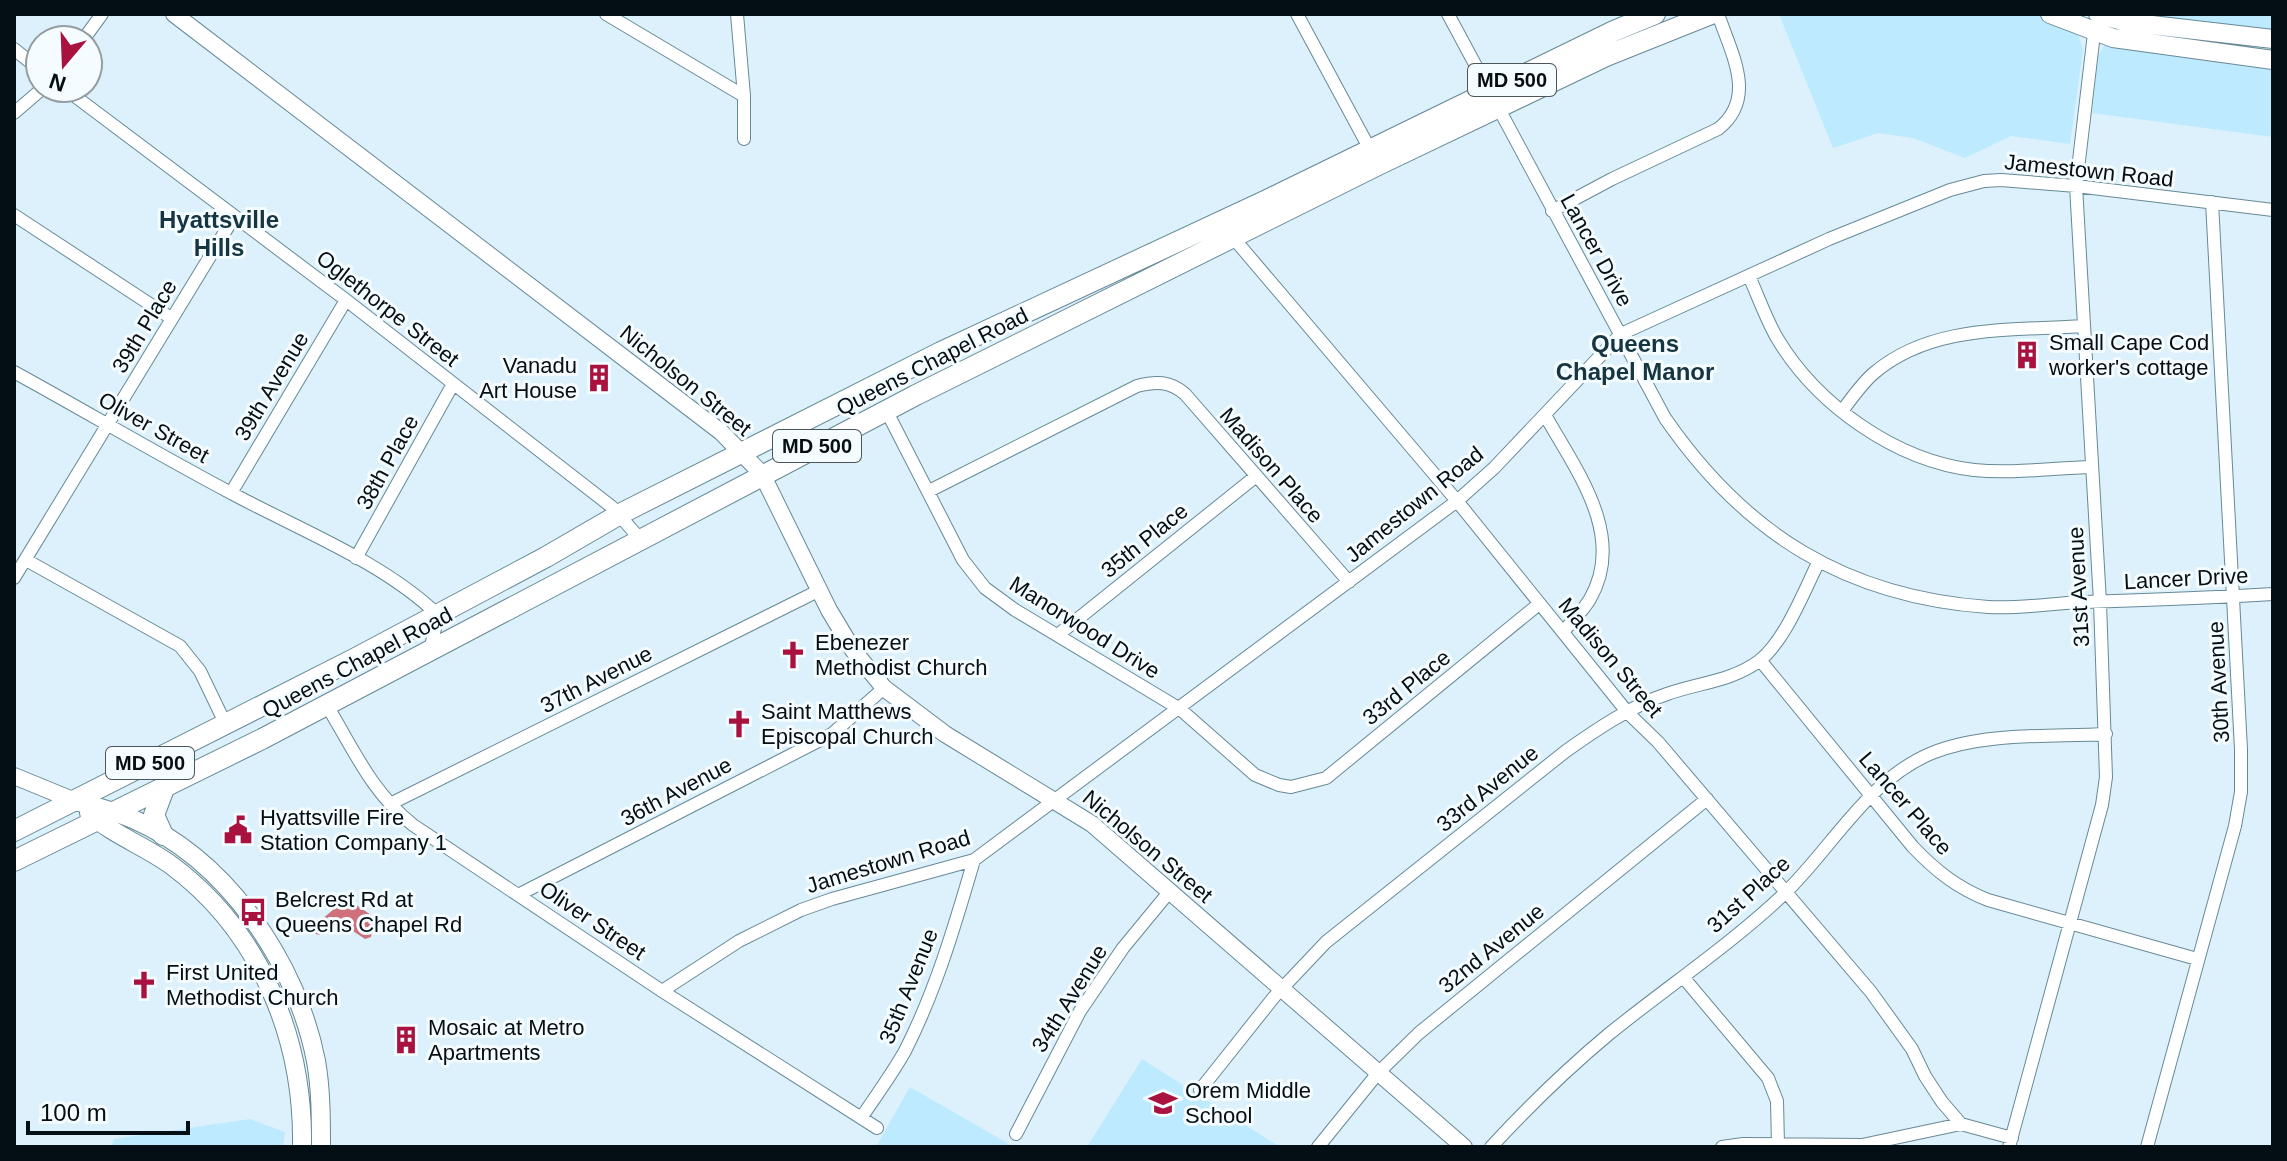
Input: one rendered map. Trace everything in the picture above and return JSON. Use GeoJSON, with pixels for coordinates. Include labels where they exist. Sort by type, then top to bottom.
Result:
{"type":"FeatureCollection","features":[{"type":"Feature","properties":{"kind":"main road","name":"Queens Chapel Road"},"geometry":{"type":"LineString","coordinates":[[14,831],[354,659],[620,514],[941,352],[1220,222],[1374,157],[1495,99],[1614,31],[1655,14]]}},
{"type":"Feature","properties":{"kind":"main road","name":"Queens Chapel Road"},"geometry":{"type":"LineString","coordinates":[[1495,99],[1711,14]]}},
{"type":"Feature","properties":{"kind":"main road"},"geometry":{"type":"LineString","coordinates":[[2050,14],[2273,39]]}},
{"type":"Feature","properties":{"kind":"main road"},"geometry":{"type":"LineString","coordinates":[[2097,20],[2142,43],[2273,60]]}},
{"type":"Feature","properties":{"kind":"main road","name":"Queens Chapel Road"},"geometry":{"type":"LineString","coordinates":[[14,861],[430,651],[886,410],[1234,238],[1374,157]]}},
{"type":"Feature","properties":{"kind":"main road"},"geometry":{"type":"LineString","coordinates":[[326,704],[326,690],[347,673],[354,659]]}},
{"type":"Feature","properties":{"kind":"main road"},"geometry":{"type":"LineString","coordinates":[[163,835],[154,815],[165,786]]}},
{"type":"Feature","properties":{"kind":"main road"},"geometry":{"type":"LineString","coordinates":[[75,801],[106,817],[201,890],[229,922],[262,972],[294,1055],[302,1147]]}},
{"type":"Feature","properties":{"kind":"main road"},"geometry":{"type":"LineString","coordinates":[[106,817],[163,835],[208,869],[270,946],[308,1031],[318,1080],[321,1147]]}},
{"type":"Feature","properties":{"kind":"main road"},"geometry":{"type":"LineString","coordinates":[[226,888],[222,902],[229,922]]}},
{"type":"Feature","properties":{"kind":"street","name":"Nicholson Street"},"geometry":{"type":"LineString","coordinates":[[174,14],[715,427],[762,474],[841,632],[884,688],[935,727],[1092,824],[1464,1147]]}},
{"type":"Feature","properties":{"kind":"street"},"geometry":{"type":"LineString","coordinates":[[606,14],[744,96]]}},
{"type":"Feature","properties":{"kind":"street"},"geometry":{"type":"LineString","coordinates":[[737,14],[744,96],[744,139]]}},
{"type":"Feature","properties":{"kind":"street"},"geometry":{"type":"LineString","coordinates":[[1297,14],[1374,157]]}},
{"type":"Feature","properties":{"kind":"street","name":"Lancer Drive"},"geometry":{"type":"LineString","coordinates":[[1448,14],[1665,418],[1703,469],[1768,531],[1819,561],[1860,580],[1946,603],[2014,607],[2273,594]]}},
{"type":"Feature","properties":{"kind":"street"},"geometry":{"type":"LineString","coordinates":[[1552,211],[1718,129],[1732,117],[1739,102],[1740,83],[1718,14]]}},
{"type":"Feature","properties":{"kind":"street","name":"31st Avenue"},"geometry":{"type":"LineString","coordinates":[[2010,1142],[2102,805],[2106,777],[2100,602],[2076,186],[2097,20]]}},
{"type":"Feature","properties":{"kind":"street","name":"Oglethorpe Street"},"geometry":{"type":"LineString","coordinates":[[85,104],[346,300],[620,514],[641,540]]}},
{"type":"Feature","properties":{"kind":"street","name":"Jamestown Road"},"geometry":{"type":"LineString","coordinates":[[662,991],[739,941],[801,910],[974,860],[1457,501],[1494,468],[1621,334],[1829,239],[1972,184],[2001,180],[2076,186],[2273,210]]}},
{"type":"Feature","properties":{"kind":"street","name":"30th Avenue"},"geometry":{"type":"LineString","coordinates":[[2147,1147],[2235,826],[2241,792],[2212,202]]}},
{"type":"Feature","properties":{"kind":"street"},"geometry":{"type":"LineString","coordinates":[[14,215],[171,318]]}},
{"type":"Feature","properties":{"kind":"street","name":"39th Place"},"geometry":{"type":"LineString","coordinates":[[14,578],[234,217]]}},
{"type":"Feature","properties":{"kind":"street","name":"Madison Street"},"geometry":{"type":"LineString","coordinates":[[1220,222],[1457,501],[1628,713],[1707,799],[1871,992],[1912,1049],[1942,1102],[1961,1124]]}},
{"type":"Feature","properties":{"kind":"street"},"geometry":{"type":"LineString","coordinates":[[1749,276],[1777,338],[1811,381],[1842,411],[1884,440],[1949,466],[1979,470],[2091,467]]}},
{"type":"Feature","properties":{"kind":"street","name":"39th Avenue"},"geometry":{"type":"LineString","coordinates":[[231,493],[346,300]]}},
{"type":"Feature","properties":{"kind":"street"},"geometry":{"type":"LineString","coordinates":[[1842,411],[1871,375],[1910,349],[1939,339],[1982,332],[2082,326]]}},
{"type":"Feature","properties":{"kind":"street","name":"Oliver Street"},"geometry":{"type":"LineString","coordinates":[[14,372],[231,493],[356,558],[415,594],[438,615]]}},
{"type":"Feature","properties":{"kind":"street","name":"Madison Place"},"geometry":{"type":"LineString","coordinates":[[929,491],[1127,390],[1161,382],[1185,394],[1349,582]]}},
{"type":"Feature","properties":{"kind":"street","name":"38th Place"},"geometry":{"type":"LineString","coordinates":[[356,558],[453,384]]}},
{"type":"Feature","properties":{"kind":"street","name":"Manorwood Drive"},"geometry":{"type":"LineString","coordinates":[[886,410],[963,560],[985,588],[1015,610],[1180,709],[1255,775],[1291,787]]}},
{"type":"Feature","properties":{"kind":"street"},"geometry":{"type":"LineString","coordinates":[[1545,415],[1587,490],[1603,539],[1602,566],[1594,591],[1563,632]]}},
{"type":"Feature","properties":{"kind":"street","name":"35th Place"},"geometry":{"type":"LineString","coordinates":[[1059,634],[1255,477]]}},
{"type":"Feature","properties":{"kind":"street"},"geometry":{"type":"LineString","coordinates":[[26,560],[180,646],[200,671],[226,725]]}},
{"type":"Feature","properties":{"kind":"street","name":"33rd Avenue"},"geometry":{"type":"LineString","coordinates":[[1200,1090],[1305,961],[1566,751],[1667,693],[1734,674],[1760,660],[1776,643],[1819,561]]}},
{"type":"Feature","properties":{"kind":"street","name":"37th Avenue"},"geometry":{"type":"LineString","coordinates":[[390,804],[820,590]]}},
{"type":"Feature","properties":{"kind":"street","name":"33rd Place"},"geometry":{"type":"LineString","coordinates":[[1291,787],[1309,785],[1326,778],[1539,604]]}},
{"type":"Feature","properties":{"kind":"street"},"geometry":{"type":"LineString","coordinates":[[430,651],[438,615]]}},
{"type":"Feature","properties":{"kind":"street","name":"Lancer Place"},"geometry":{"type":"LineString","coordinates":[[1760,660],[1913,847],[1957,886],[1988,900],[2197,959]]}},
{"type":"Feature","properties":{"kind":"street","name":"36th Avenue"},"geometry":{"type":"LineString","coordinates":[[520,894],[832,734],[884,688]]}},
{"type":"Feature","properties":{"kind":"street","name":"Oliver Street"},"geometry":{"type":"LineString","coordinates":[[326,704],[360,767],[390,804],[413,825],[662,991],[877,1128]]}},
{"type":"Feature","properties":{"kind":"street","name":"31st Place"},"geometry":{"type":"LineString","coordinates":[[1491,1147],[1532,1102],[1610,1034],[1785,893],[1872,795],[1915,761],[1949,747],[1984,740],[2106,734]]}},
{"type":"Feature","properties":{"kind":"street"},"geometry":{"type":"LineString","coordinates":[[14,776],[75,801]]}},
{"type":"Feature","properties":{"kind":"street","name":"32nd Avenue"},"geometry":{"type":"LineString","coordinates":[[1318,1147],[1378,1073],[1447,1009],[1707,799]]}},
{"type":"Feature","properties":{"kind":"street","name":"35th Avenue"},"geometry":{"type":"LineString","coordinates":[[861,1118],[904,1052],[929,998],[950,942],[974,860]]}},
{"type":"Feature","properties":{"kind":"street","name":"34th Avenue"},"geometry":{"type":"LineString","coordinates":[[1016,1134],[1080,1011],[1123,948],[1170,891]]}},
{"type":"Feature","properties":{"kind":"street"},"geometry":{"type":"LineString","coordinates":[[1683,977],[1768,1078],[1777,1101],[1778,1145]]}},
{"type":"Feature","properties":{"kind":"street"},"geometry":{"type":"LineString","coordinates":[[1722,1147],[1862,1145],[1961,1124],[2010,1142]]}},
{"type":"Feature","properties":{"kind":"shaded area"},"geometry":{"type":"Polygon","coordinates":[[[1779,14],[2039,14],[2077,31],[2083,50],[2070,144],[2011,136],[1965,158],[1913,138],[1878,133],[1833,148],[1779,14]]]}},
{"type":"Feature","properties":{"kind":"shaded area"},"geometry":{"type":"Polygon","coordinates":[[[2126,14],[2273,14],[2273,33],[2126,14]]]}},
{"type":"Feature","properties":{"kind":"shaded area"},"geometry":{"type":"Polygon","coordinates":[[[2118,44],[2273,64],[2273,137],[2092,113],[2098,56],[2104,46],[2118,44]]]}},
{"type":"Feature","properties":{"kind":"shaded area"},"geometry":{"type":"Polygon","coordinates":[[[349,900],[374,917],[371,937],[365,939],[350,929],[326,929],[320,935],[312,930],[341,903],[349,900]]]}},
{"type":"Feature","properties":{"kind":"shaded area","name":"Orem Middle School"},"geometry":{"type":"Polygon","coordinates":[[[1142,1059],[1280,1147],[1087,1147],[1142,1059]]]}},
{"type":"Feature","properties":{"kind":"shaded area"},"geometry":{"type":"Polygon","coordinates":[[[910,1087],[1014,1147],[876,1147],[910,1087]]]}},
{"type":"Feature","properties":{"kind":"shaded area"},"geometry":{"type":"Polygon","coordinates":[[[250,1119],[285,1132],[283,1147],[111,1147],[114,1139],[250,1119]]]}},
{"type":"Feature","properties":{"kind":"place","name":"Small Cape Cod worker's cottage"},"geometry":{"type":"Point","coordinates":[2027,355]}},
{"type":"Feature","properties":{"kind":"place","name":"Vanadu Art House"},"geometry":{"type":"Point","coordinates":[599,378]}},
{"type":"Feature","properties":{"kind":"place","name":"Ebenezer Methodist Church"},"geometry":{"type":"Point","coordinates":[793,655]}},
{"type":"Feature","properties":{"kind":"place","name":"Saint Matthews Episcopal Church"},"geometry":{"type":"Point","coordinates":[739,724]}},
{"type":"Feature","properties":{"kind":"place","name":"Hyattsville Fire Station Company 1"},"geometry":{"type":"Point","coordinates":[238,830]}},
{"type":"Feature","properties":{"kind":"place","name":"Belcrest Rd at Queens Chapel Rd"},"geometry":{"type":"Point","coordinates":[253,912]}},
{"type":"Feature","properties":{"kind":"place","name":"First United Methodist Church"},"geometry":{"type":"Point","coordinates":[144,985]}},
{"type":"Feature","properties":{"kind":"place","name":"Mosaic at Metro Apartments"},"geometry":{"type":"Point","coordinates":[406,1040]}},
{"type":"Feature","properties":{"kind":"place","name":"Orem Middle School"},"geometry":{"type":"Point","coordinates":[1163,1103]}},
{"type":"Feature","properties":{"kind":"district","name":"Hyattsville Hills"},"geometry":{"type":"Point","coordinates":[219,234]}},
{"type":"Feature","properties":{"kind":"district","name":"Queens Chapel Manor"},"geometry":{"type":"Point","coordinates":[1635,358]}}]}
